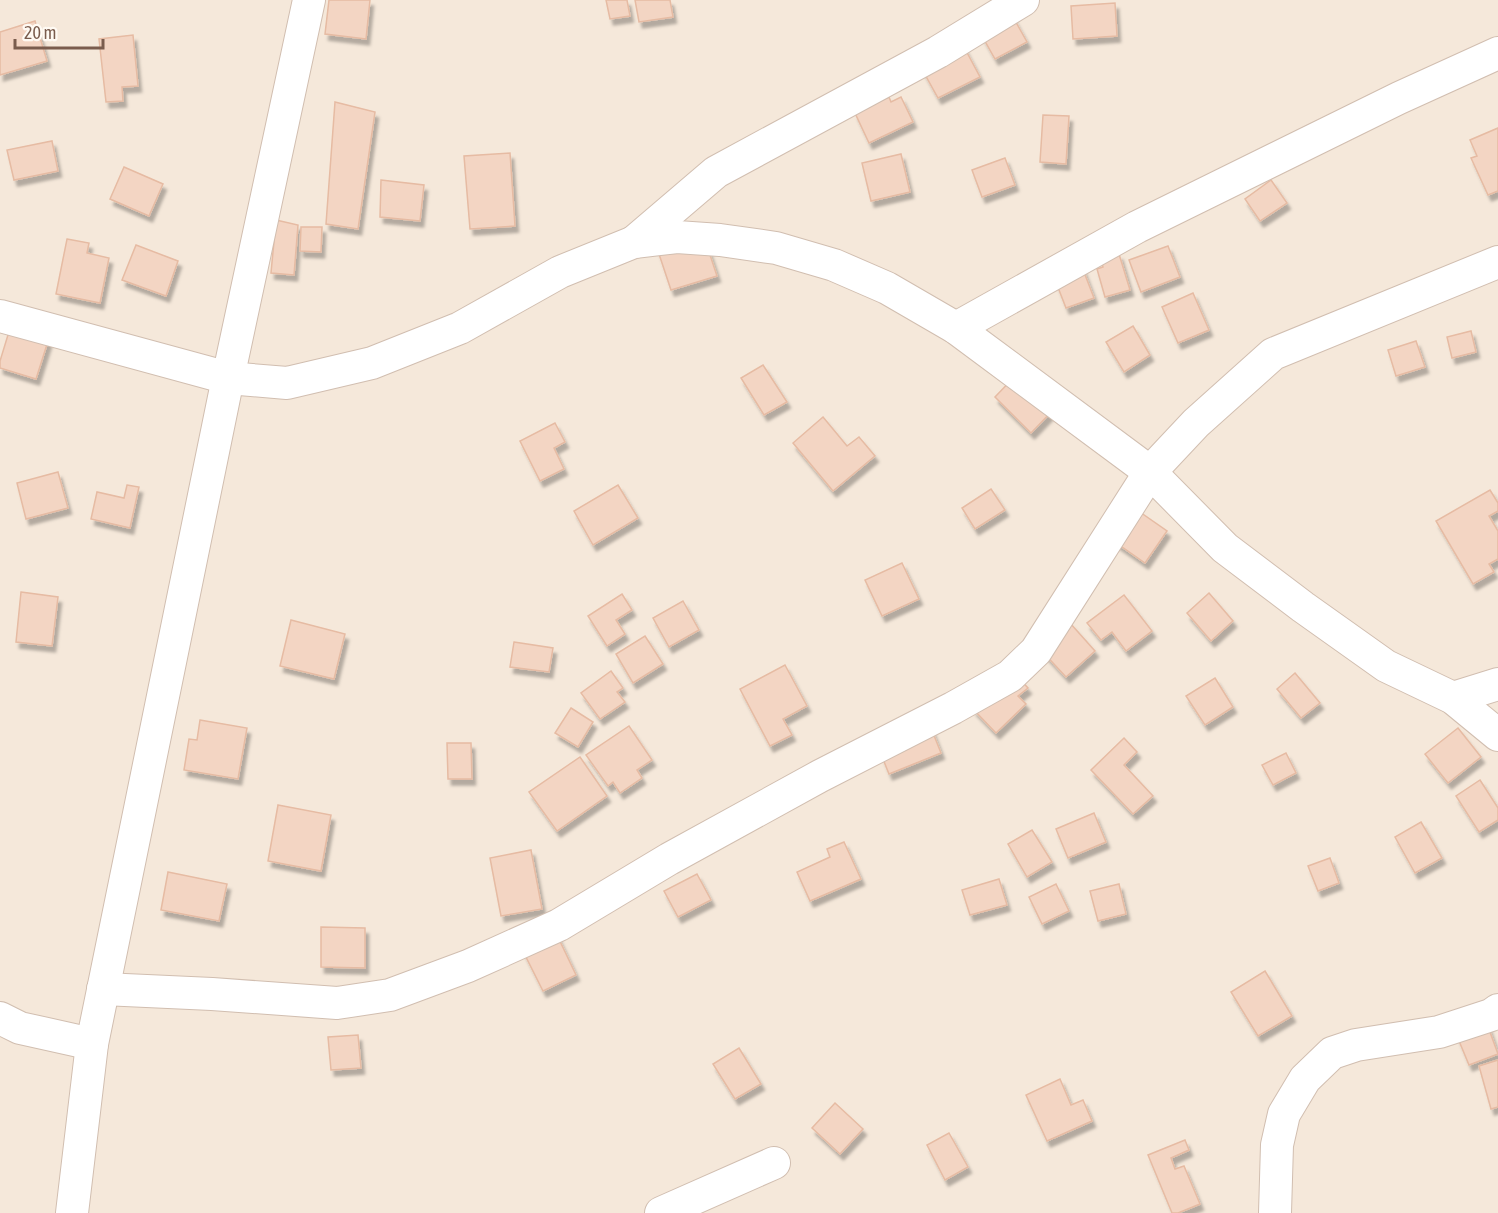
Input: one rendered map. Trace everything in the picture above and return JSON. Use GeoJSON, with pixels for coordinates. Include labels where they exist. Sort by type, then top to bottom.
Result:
{"type":"FeatureCollection","features":[{"type":"Feature","properties":{"kind":"street"},"geometry":{"type":"LineString","coordinates":[[72,1213],[92,1044],[228,378],[309,0]]}},
{"type":"Feature","properties":{"kind":"street"},"geometry":{"type":"LineString","coordinates":[[634,242],[716,172],[938,52],[1023,0]]}},
{"type":"Feature","properties":{"kind":"street"},"geometry":{"type":"LineString","coordinates":[[956,328],[1137,227],[1399,98],[1498,53]]}},
{"type":"Feature","properties":{"kind":"street"},"geometry":{"type":"LineString","coordinates":[[0,316],[228,378],[287,382],[372,363],[460,328],[560,272],[634,242],[677,237],[776,248],[834,265],[887,288],[956,328],[1150,472],[1225,548],[1303,607],[1386,666],[1453,698],[1498,735]]}},
{"type":"Feature","properties":{"kind":"street"},"geometry":{"type":"LineString","coordinates":[[103,989],[338,1003],[390,995],[468,966],[559,925],[669,859],[1010,676],[1036,651],[1150,472],[1196,423],[1273,354],[1498,262]]}},
{"type":"Feature","properties":{"kind":"street"},"geometry":{"type":"LineString","coordinates":[[1453,698],[1498,684]]}},
{"type":"Feature","properties":{"kind":"street"},"geometry":{"type":"LineString","coordinates":[[1275,1213],[1277,1145],[1284,1114],[1305,1079],[1332,1053],[1356,1045],[1438,1032],[1491,1015],[1498,1010]]}},
{"type":"Feature","properties":{"kind":"street"},"geometry":{"type":"LineString","coordinates":[[0,1018],[20,1028],[92,1044]]}},
{"type":"Feature","properties":{"kind":"street"},"geometry":{"type":"LineString","coordinates":[[661,1213],[774,1162]]}},
{"type":"Feature","properties":{"kind":"shaded area"},"geometry":{"type":"Polygon","coordinates":[[[0,0],[1498,0],[1498,1213],[0,1213],[0,0]]]}},
{"type":"Feature","properties":{"kind":"building"},"geometry":{"type":"Polygon","coordinates":[[[329,0],[370,0],[366,39],[325,34],[329,0]]]}},
{"type":"Feature","properties":{"kind":"building"},"geometry":{"type":"Polygon","coordinates":[[[606,0],[627,0],[630,16],[610,19],[606,0]]]}},
{"type":"Feature","properties":{"kind":"building"},"geometry":{"type":"Polygon","coordinates":[[[635,0],[670,0],[673,17],[639,22],[635,0]]]}},
{"type":"Feature","properties":{"kind":"building"},"geometry":{"type":"Polygon","coordinates":[[[1115,3],[1117,36],[1073,39],[1071,6],[1115,3]]]}},
{"type":"Feature","properties":{"kind":"building"},"geometry":{"type":"Polygon","coordinates":[[[1013,17],[1027,42],[995,59],[981,34],[1013,17]]]}},
{"type":"Feature","properties":{"kind":"building"},"geometry":{"type":"Polygon","coordinates":[[[35,21],[47,61],[0,75],[0,32],[35,21]]]}},
{"type":"Feature","properties":{"kind":"building"},"geometry":{"type":"Polygon","coordinates":[[[133,35],[138,86],[122,87],[123,101],[106,102],[99,39],[133,35]]]}},
{"type":"Feature","properties":{"kind":"building"},"geometry":{"type":"Polygon","coordinates":[[[964,47],[980,77],[938,98],[922,69],[964,47]]]}},
{"type":"Feature","properties":{"kind":"building"},"geometry":{"type":"Polygon","coordinates":[[[889,97],[891,102],[901,97],[913,122],[869,143],[855,113],[889,97]]]}},
{"type":"Feature","properties":{"kind":"building"},"geometry":{"type":"Polygon","coordinates":[[[335,102],[375,112],[358,229],[326,224],[335,102]]]}},
{"type":"Feature","properties":{"kind":"building"},"geometry":{"type":"Polygon","coordinates":[[[1043,115],[1069,116],[1066,164],[1040,162],[1043,115]]]}},
{"type":"Feature","properties":{"kind":"building"},"geometry":{"type":"Polygon","coordinates":[[[1498,128],[1498,191],[1488,195],[1471,158],[1477,156],[1470,140],[1498,128]]]}},
{"type":"Feature","properties":{"kind":"building"},"geometry":{"type":"Polygon","coordinates":[[[52,141],[58,171],[14,180],[7,150],[52,141]]]}},
{"type":"Feature","properties":{"kind":"building"},"geometry":{"type":"Polygon","coordinates":[[[510,153],[515,226],[470,229],[464,156],[510,153]]]}},
{"type":"Feature","properties":{"kind":"building"},"geometry":{"type":"Polygon","coordinates":[[[901,154],[910,192],[871,201],[862,163],[901,154]]]}},
{"type":"Feature","properties":{"kind":"building"},"geometry":{"type":"Polygon","coordinates":[[[1005,158],[1015,185],[982,197],[972,170],[1005,158]]]}},
{"type":"Feature","properties":{"kind":"building"},"geometry":{"type":"Polygon","coordinates":[[[124,167],[163,184],[149,216],[110,199],[124,167]]]}},
{"type":"Feature","properties":{"kind":"building"},"geometry":{"type":"Polygon","coordinates":[[[381,180],[424,185],[420,221],[380,217],[381,180]]]}},
{"type":"Feature","properties":{"kind":"building"},"geometry":{"type":"Polygon","coordinates":[[[1271,180],[1287,203],[1260,221],[1245,199],[1271,180]]]}},
{"type":"Feature","properties":{"kind":"building"},"geometry":{"type":"Polygon","coordinates":[[[276,220],[298,225],[294,275],[271,273],[276,220]]]}},
{"type":"Feature","properties":{"kind":"building"},"geometry":{"type":"Polygon","coordinates":[[[301,227],[322,227],[321,252],[300,251],[301,227]]]}},
{"type":"Feature","properties":{"kind":"building"},"geometry":{"type":"Polygon","coordinates":[[[702,231],[717,276],[671,290],[656,245],[702,231]]]}},
{"type":"Feature","properties":{"kind":"building"},"geometry":{"type":"Polygon","coordinates":[[[67,239],[89,243],[87,253],[109,258],[100,303],[56,294],[67,239]]]}},
{"type":"Feature","properties":{"kind":"building"},"geometry":{"type":"Polygon","coordinates":[[[136,245],[178,261],[166,296],[122,280],[136,245]]]}},
{"type":"Feature","properties":{"kind":"building"},"geometry":{"type":"Polygon","coordinates":[[[1168,246],[1180,277],[1141,292],[1129,260],[1168,246]]]}},
{"type":"Feature","properties":{"kind":"building"},"geometry":{"type":"Polygon","coordinates":[[[1119,254],[1130,290],[1105,297],[1097,269],[1103,267],[1101,260],[1119,254]]]}},
{"type":"Feature","properties":{"kind":"building"},"geometry":{"type":"Polygon","coordinates":[[[1082,267],[1094,298],[1066,308],[1054,277],[1082,267]]]}},
{"type":"Feature","properties":{"kind":"building"},"geometry":{"type":"Polygon","coordinates":[[[1193,293],[1209,330],[1178,343],[1162,307],[1193,293]]]}},
{"type":"Feature","properties":{"kind":"building"},"geometry":{"type":"Polygon","coordinates":[[[11,325],[49,338],[36,379],[0,368],[11,325]]]}},
{"type":"Feature","properties":{"kind":"building"},"geometry":{"type":"Polygon","coordinates":[[[1133,326],[1150,355],[1124,372],[1106,342],[1133,326]]]}},
{"type":"Feature","properties":{"kind":"building"},"geometry":{"type":"Polygon","coordinates":[[[1471,331],[1476,352],[1452,358],[1447,337],[1471,331]]]}},
{"type":"Feature","properties":{"kind":"building"},"geometry":{"type":"Polygon","coordinates":[[[1416,341],[1425,367],[1396,376],[1388,350],[1416,341]]]}},
{"type":"Feature","properties":{"kind":"building"},"geometry":{"type":"Polygon","coordinates":[[[763,365],[787,402],[764,415],[741,378],[763,365]]]}},
{"type":"Feature","properties":{"kind":"building"},"geometry":{"type":"Polygon","coordinates":[[[1017,374],[1054,409],[1031,433],[995,397],[1017,374]]]}},
{"type":"Feature","properties":{"kind":"building"},"geometry":{"type":"Polygon","coordinates":[[[823,417],[847,446],[859,437],[875,456],[833,491],[793,443],[823,417]]]}},
{"type":"Feature","properties":{"kind":"building"},"geometry":{"type":"Polygon","coordinates":[[[555,423],[565,442],[554,448],[564,469],[540,481],[520,441],[555,423]]]}},
{"type":"Feature","properties":{"kind":"building"},"geometry":{"type":"Polygon","coordinates":[[[58,472],[68,508],[26,519],[17,483],[58,472]]]}},
{"type":"Feature","properties":{"kind":"building"},"geometry":{"type":"Polygon","coordinates":[[[127,485],[139,487],[130,528],[91,519],[97,492],[124,498],[127,485]]]}},
{"type":"Feature","properties":{"kind":"building"},"geometry":{"type":"Polygon","coordinates":[[[618,485],[638,518],[593,545],[574,511],[618,485]]]}},
{"type":"Feature","properties":{"kind":"building"},"geometry":{"type":"Polygon","coordinates":[[[991,489],[1005,510],[975,529],[962,508],[991,489]]]}},
{"type":"Feature","properties":{"kind":"building"},"geometry":{"type":"Polygon","coordinates":[[[1490,490],[1498,503],[1498,511],[1489,516],[1498,531],[1498,559],[1489,564],[1494,572],[1473,584],[1436,521],[1490,490]]]}},
{"type":"Feature","properties":{"kind":"building"},"geometry":{"type":"Polygon","coordinates":[[[1137,510],[1167,531],[1145,563],[1115,542],[1137,510]]]}},
{"type":"Feature","properties":{"kind":"building"},"geometry":{"type":"Polygon","coordinates":[[[902,563],[919,599],[882,616],[865,580],[902,563]]]}},
{"type":"Feature","properties":{"kind":"building"},"geometry":{"type":"Polygon","coordinates":[[[21,592],[58,597],[52,646],[16,642],[21,592]]]}},
{"type":"Feature","properties":{"kind":"building"},"geometry":{"type":"Polygon","coordinates":[[[1209,593],[1233,621],[1211,641],[1187,613],[1209,593]]]}},
{"type":"Feature","properties":{"kind":"building"},"geometry":{"type":"Polygon","coordinates":[[[622,594],[632,610],[616,620],[625,634],[607,646],[588,616],[622,594]]]}},
{"type":"Feature","properties":{"kind":"building"},"geometry":{"type":"Polygon","coordinates":[[[1124,595],[1152,631],[1126,651],[1112,632],[1101,640],[1087,623],[1124,595]]]}},
{"type":"Feature","properties":{"kind":"building"},"geometry":{"type":"Polygon","coordinates":[[[683,601],[699,630],[669,647],[653,618],[683,601]]]}},
{"type":"Feature","properties":{"kind":"building"},"geometry":{"type":"Polygon","coordinates":[[[291,620],[345,634],[334,679],[280,666],[291,620]]]}},
{"type":"Feature","properties":{"kind":"building"},"geometry":{"type":"Polygon","coordinates":[[[1070,623],[1095,651],[1066,677],[1041,650],[1070,623]]]}},
{"type":"Feature","properties":{"kind":"building"},"geometry":{"type":"Polygon","coordinates":[[[645,636],[663,664],[633,683],[616,654],[645,636]]]}},
{"type":"Feature","properties":{"kind":"building"},"geometry":{"type":"Polygon","coordinates":[[[514,642],[553,648],[549,672],[510,667],[514,642]]]}},
{"type":"Feature","properties":{"kind":"building"},"geometry":{"type":"Polygon","coordinates":[[[785,665],[807,706],[783,719],[792,735],[770,746],[740,689],[785,665]]]}},
{"type":"Feature","properties":{"kind":"building"},"geometry":{"type":"Polygon","coordinates":[[[611,671],[623,688],[617,692],[625,702],[600,719],[581,693],[611,671]]]}},
{"type":"Feature","properties":{"kind":"building"},"geometry":{"type":"Polygon","coordinates":[[[1013,672],[1028,688],[1018,696],[1026,704],[996,733],[973,709],[1013,672]]]}},
{"type":"Feature","properties":{"kind":"building"},"geometry":{"type":"Polygon","coordinates":[[[1295,673],[1320,703],[1301,718],[1277,689],[1295,673]]]}},
{"type":"Feature","properties":{"kind":"building"},"geometry":{"type":"Polygon","coordinates":[[[1215,678],[1233,707],[1205,725],[1186,696],[1215,678]]]}},
{"type":"Feature","properties":{"kind":"building"},"geometry":{"type":"Polygon","coordinates":[[[571,708],[593,722],[578,747],[555,733],[571,708]]]}},
{"type":"Feature","properties":{"kind":"building"},"geometry":{"type":"Polygon","coordinates":[[[927,718],[941,753],[889,774],[875,739],[927,718]]]}},
{"type":"Feature","properties":{"kind":"building"},"geometry":{"type":"Polygon","coordinates":[[[200,720],[247,728],[238,779],[184,770],[189,739],[197,740],[200,720]]]}},
{"type":"Feature","properties":{"kind":"building"},"geometry":{"type":"Polygon","coordinates":[[[629,726],[652,760],[637,770],[642,778],[620,793],[613,782],[608,786],[586,755],[629,726]]]}},
{"type":"Feature","properties":{"kind":"building"},"geometry":{"type":"Polygon","coordinates":[[[1458,728],[1481,757],[1448,783],[1425,754],[1458,728]]]}},
{"type":"Feature","properties":{"kind":"building"},"geometry":{"type":"Polygon","coordinates":[[[1124,738],[1137,752],[1124,765],[1153,796],[1133,814],[1091,770],[1124,738]]]}},
{"type":"Feature","properties":{"kind":"building"},"geometry":{"type":"Polygon","coordinates":[[[447,743],[471,743],[472,779],[448,779],[447,743]]]}},
{"type":"Feature","properties":{"kind":"building"},"geometry":{"type":"Polygon","coordinates":[[[1286,753],[1296,773],[1273,785],[1262,765],[1286,753]]]}},
{"type":"Feature","properties":{"kind":"building"},"geometry":{"type":"Polygon","coordinates":[[[580,757],[607,796],[557,831],[529,792],[580,757]]]}},
{"type":"Feature","properties":{"kind":"building"},"geometry":{"type":"Polygon","coordinates":[[[1480,780],[1498,808],[1498,820],[1479,832],[1456,796],[1480,780]]]}},
{"type":"Feature","properties":{"kind":"building"},"geometry":{"type":"Polygon","coordinates":[[[278,805],[331,815],[321,871],[268,861],[278,805]]]}},
{"type":"Feature","properties":{"kind":"building"},"geometry":{"type":"Polygon","coordinates":[[[1094,813],[1106,842],[1068,858],[1056,829],[1094,813]]]}},
{"type":"Feature","properties":{"kind":"building"},"geometry":{"type":"Polygon","coordinates":[[[1421,822],[1442,858],[1415,873],[1395,837],[1421,822]]]}},
{"type":"Feature","properties":{"kind":"building"},"geometry":{"type":"Polygon","coordinates":[[[1032,830],[1052,862],[1027,877],[1008,844],[1032,830]]]}},
{"type":"Feature","properties":{"kind":"building"},"geometry":{"type":"Polygon","coordinates":[[[844,842],[861,879],[810,901],[797,872],[830,857],[827,849],[844,842]]]}},
{"type":"Feature","properties":{"kind":"building"},"geometry":{"type":"Polygon","coordinates":[[[531,850],[542,909],[501,916],[490,858],[531,850]]]}},
{"type":"Feature","properties":{"kind":"building"},"geometry":{"type":"Polygon","coordinates":[[[1330,858],[1339,883],[1318,891],[1308,866],[1330,858]]]}},
{"type":"Feature","properties":{"kind":"building"},"geometry":{"type":"Polygon","coordinates":[[[168,872],[227,884],[219,921],[161,910],[168,872]]]}},
{"type":"Feature","properties":{"kind":"building"},"geometry":{"type":"Polygon","coordinates":[[[697,874],[711,900],[678,917],[664,891],[697,874]]]}},
{"type":"Feature","properties":{"kind":"building"},"geometry":{"type":"Polygon","coordinates":[[[999,879],[1007,905],[970,915],[962,890],[999,879]]]}},
{"type":"Feature","properties":{"kind":"building"},"geometry":{"type":"Polygon","coordinates":[[[1056,884],[1069,911],[1042,924],[1029,897],[1056,884]]]}},
{"type":"Feature","properties":{"kind":"building"},"geometry":{"type":"Polygon","coordinates":[[[1119,884],[1126,914],[1098,921],[1090,891],[1119,884]]]}},
{"type":"Feature","properties":{"kind":"building"},"geometry":{"type":"Polygon","coordinates":[[[321,927],[365,928],[365,968],[321,967],[321,927]]]}},
{"type":"Feature","properties":{"kind":"building"},"geometry":{"type":"Polygon","coordinates":[[[556,933],[576,975],[543,991],[522,949],[556,933]]]}},
{"type":"Feature","properties":{"kind":"building"},"geometry":{"type":"Polygon","coordinates":[[[1265,971],[1292,1016],[1258,1036],[1231,992],[1265,971]]]}},
{"type":"Feature","properties":{"kind":"building"},"geometry":{"type":"Polygon","coordinates":[[[1487,1024],[1498,1054],[1469,1065],[1457,1036],[1487,1024]]]}},
{"type":"Feature","properties":{"kind":"building"},"geometry":{"type":"Polygon","coordinates":[[[358,1035],[361,1068],[331,1070],[328,1037],[358,1035]]]}},
{"type":"Feature","properties":{"kind":"building"},"geometry":{"type":"Polygon","coordinates":[[[739,1048],[761,1084],[735,1099],[713,1064],[739,1048]]]}},
{"type":"Feature","properties":{"kind":"building"},"geometry":{"type":"Polygon","coordinates":[[[1498,1060],[1498,1107],[1491,1109],[1479,1066],[1498,1060]]]}},
{"type":"Feature","properties":{"kind":"building"},"geometry":{"type":"Polygon","coordinates":[[[1060,1079],[1071,1105],[1083,1100],[1092,1121],[1047,1141],[1026,1095],[1060,1079]]]}},
{"type":"Feature","properties":{"kind":"building"},"geometry":{"type":"Polygon","coordinates":[[[835,1103],[863,1129],[840,1154],[812,1128],[835,1103]]]}},
{"type":"Feature","properties":{"kind":"building"},"geometry":{"type":"Polygon","coordinates":[[[949,1133],[968,1167],[945,1180],[927,1145],[949,1133]]]}},
{"type":"Feature","properties":{"kind":"building"},"geometry":{"type":"Polygon","coordinates":[[[1185,1140],[1189,1150],[1171,1158],[1175,1169],[1184,1166],[1200,1204],[1178,1213],[1172,1213],[1148,1155],[1185,1140]]]}}]}
